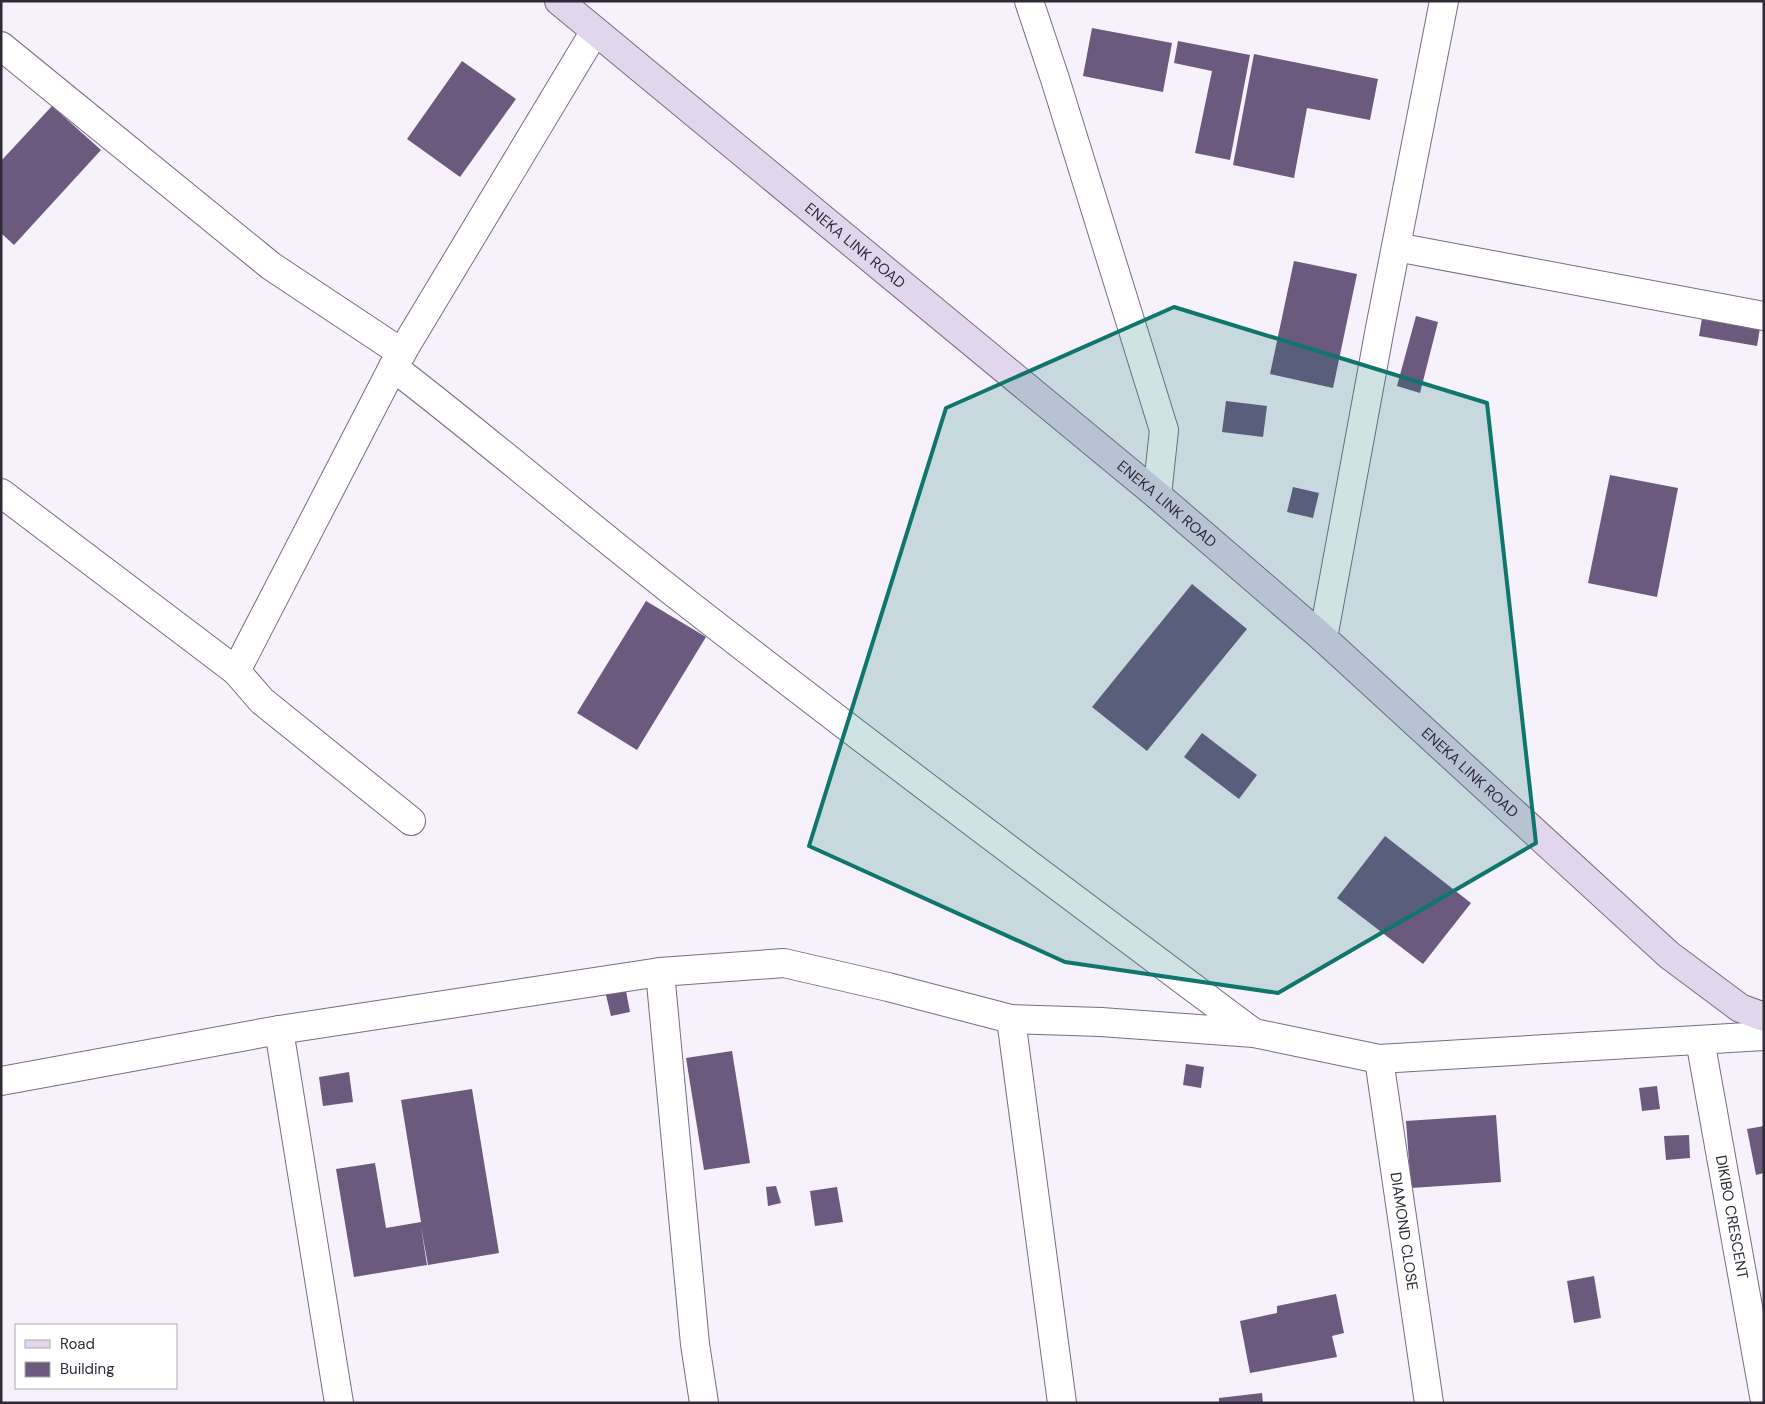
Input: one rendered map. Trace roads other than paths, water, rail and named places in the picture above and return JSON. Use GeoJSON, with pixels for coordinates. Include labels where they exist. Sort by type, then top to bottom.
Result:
{"type":"FeatureCollection","features":[{"type":"Feature","properties":{"kind":"street","name":"ENEKA LINK ROAD"},"geometry":{"type":"LineString","coordinates":[[558,1],[1157,495],[1323,638],[1669,955],[1740,1008],[1764,1016]]}},
{"type":"Feature","properties":{"kind":"street"},"geometry":{"type":"LineString","coordinates":[[1030,1],[1164,430],[1157,495]]}},
{"type":"Feature","properties":{"kind":"street"},"geometry":{"type":"LineString","coordinates":[[1323,638],[1444,1]]}},
{"type":"Feature","properties":{"kind":"street"},"geometry":{"type":"LineString","coordinates":[[236,671],[397,360],[595,31]]}},
{"type":"Feature","properties":{"kind":"street"},"geometry":{"type":"LineString","coordinates":[[1,46],[271,266],[397,360],[443,405],[693,608],[961,814],[1254,1032]]}},
{"type":"Feature","properties":{"kind":"street"},"geometry":{"type":"LineString","coordinates":[[1396,247],[1764,316]]}},
{"type":"Feature","properties":{"kind":"street"},"geometry":{"type":"LineString","coordinates":[[1,493],[236,671],[262,700],[410,821]]}},
{"type":"Feature","properties":{"kind":"street"},"geometry":{"type":"LineString","coordinates":[[1,1081],[279,1030],[660,972],[784,963],[888,987],[1011,1019],[1101,1022],[1254,1032],[1379,1058],[1764,1036]]}},
{"type":"Feature","properties":{"kind":"street"},"geometry":{"type":"LineString","coordinates":[[660,972],[695,1344],[704,1403]]}},
{"type":"Feature","properties":{"kind":"street"},"geometry":{"type":"LineString","coordinates":[[1011,1019],[1062,1403]]}},
{"type":"Feature","properties":{"kind":"street"},"geometry":{"type":"LineString","coordinates":[[279,1030],[339,1403]]}},
{"type":"Feature","properties":{"kind":"street","name":"DIKIBO CRESCENT"},"geometry":{"type":"LineString","coordinates":[[1700,1040],[1764,1396]]}},
{"type":"Feature","properties":{"kind":"street","name":"DIAMOND CLOSE"},"geometry":{"type":"LineString","coordinates":[[1379,1058],[1429,1403]]}}]}
